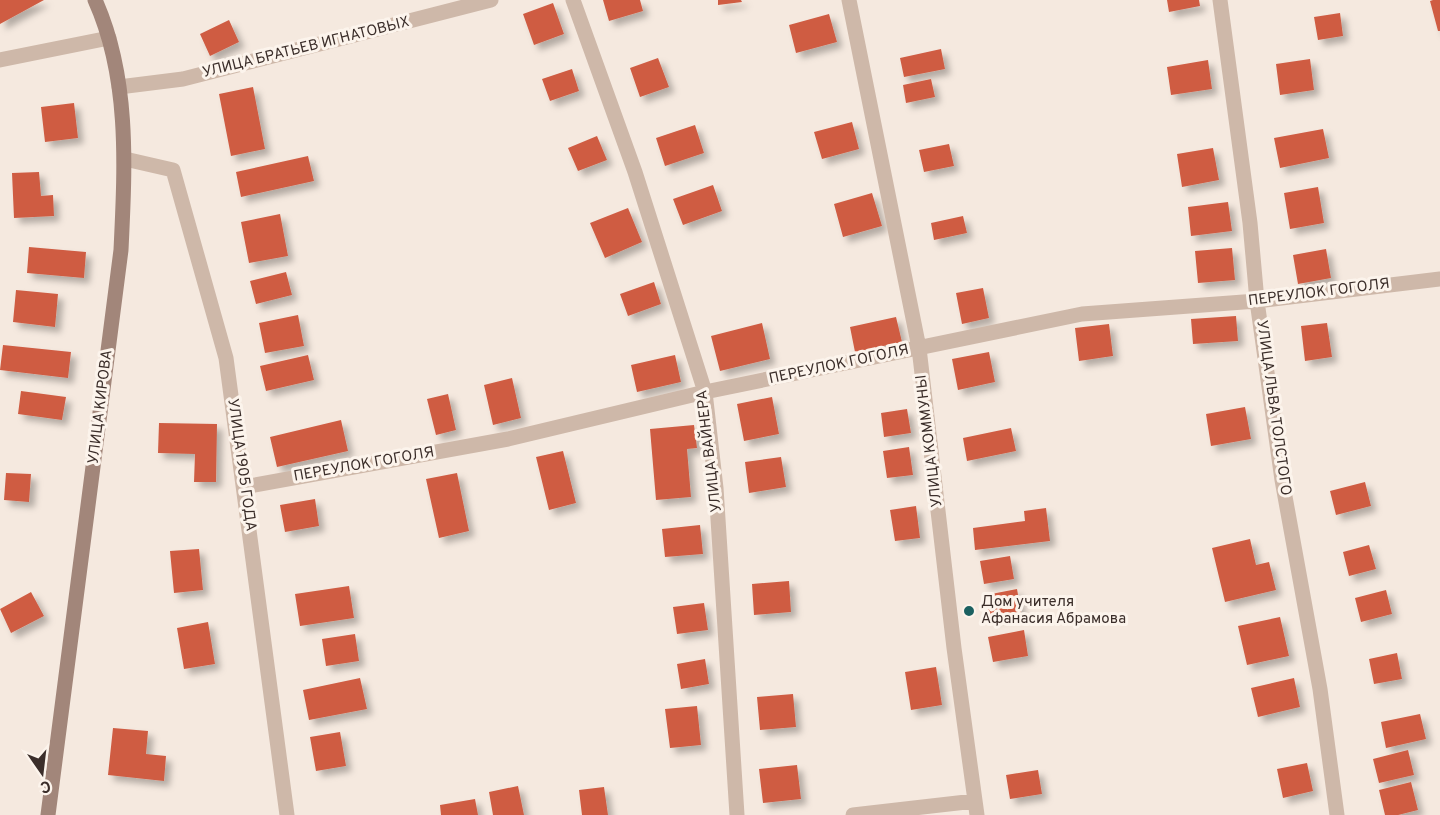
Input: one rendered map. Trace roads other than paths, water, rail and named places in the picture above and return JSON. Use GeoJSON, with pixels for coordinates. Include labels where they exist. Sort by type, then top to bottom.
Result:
{"type":"FeatureCollection","features":[{"type":"Feature","properties":{"kind":"main road","name":"УЛИЦА КИРОВА"},"geometry":{"type":"LineString","coordinates":[[48,815],[121,250],[125,159],[119,87],[109,38],[95,0]]}},
{"type":"Feature","properties":{"kind":"street","name":"УЛИЦА БРАТЬЕВ ИГНАТОВЫХ"},"geometry":{"type":"LineString","coordinates":[[119,87],[183,79],[491,0]]}},
{"type":"Feature","properties":{"kind":"street","name":"УЛИЦА ВАЙНЕРА"},"geometry":{"type":"LineString","coordinates":[[573,0],[635,172],[705,392],[716,488],[736,815]]}},
{"type":"Feature","properties":{"kind":"street","name":"УЛИЦА КОММУНЫ"},"geometry":{"type":"LineString","coordinates":[[849,0],[919,348],[954,648],[976,808]]}},
{"type":"Feature","properties":{"kind":"street","name":"УЛИЦА ЛЬВА ТОЛСТОГО"},"geometry":{"type":"LineString","coordinates":[[1220,0],[1250,223],[1257,301],[1282,480],[1320,689],[1337,815]]}},
{"type":"Feature","properties":{"kind":"street"},"geometry":{"type":"LineString","coordinates":[[0,60],[109,38]]}},
{"type":"Feature","properties":{"kind":"street","name":"УЛИЦА 1905 ГОДА"},"geometry":{"type":"LineString","coordinates":[[125,159],[173,170],[226,357],[287,815]]}},
{"type":"Feature","properties":{"kind":"street","name":"ПЕРЕУЛОК ГОГОЛЯ"},"geometry":{"type":"LineString","coordinates":[[244,487],[508,439],[705,392],[1083,314],[1257,301],[1440,279]]}},
{"type":"Feature","properties":{"kind":"street"},"geometry":{"type":"LineString","coordinates":[[853,815],[976,808]]}},
{"type":"Feature","properties":{"kind":"place","name":"Дом учителя Афанасия Абрамова"},"geometry":{"type":"Point","coordinates":[969,611]}}]}
